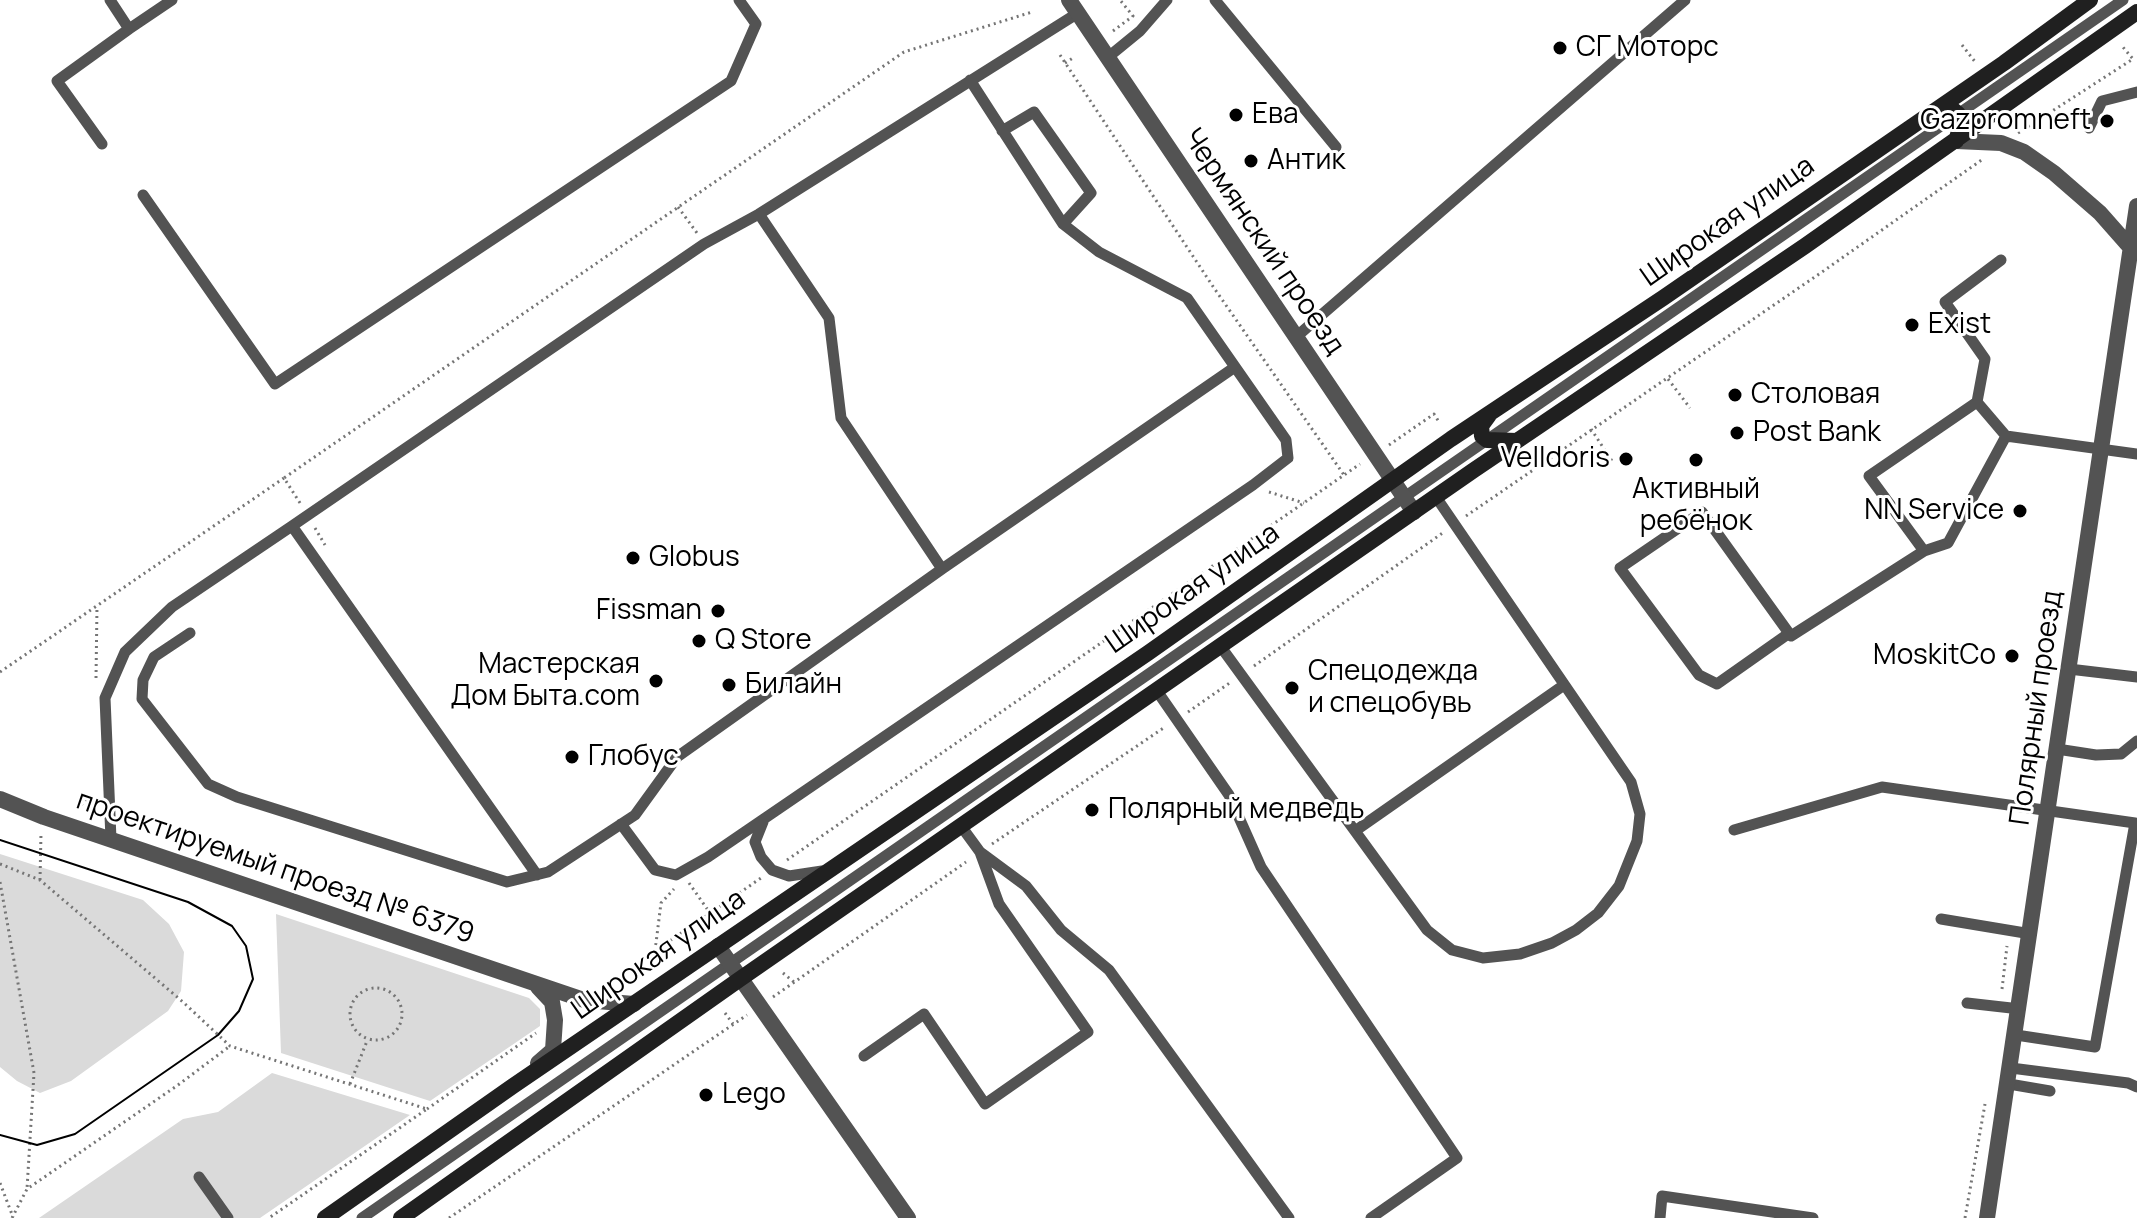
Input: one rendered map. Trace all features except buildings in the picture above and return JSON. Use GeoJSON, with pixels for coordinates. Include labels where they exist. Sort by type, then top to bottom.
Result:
{"type":"FeatureCollection","features":[{"type":"Feature","properties":{"kind":"main road","name":"Широкая улица"},"geometry":{"type":"LineString","coordinates":[[325,1218],[513,1086],[1148,653],[1392,479],[1938,109],[2090,0]]}},
{"type":"Feature","properties":{"kind":"main road"},"geometry":{"type":"LineString","coordinates":[[401,1218],[740,979],[1956,141],[2137,12]]}},
{"type":"Feature","properties":{"kind":"main road"},"geometry":{"type":"LineString","coordinates":[[1938,109],[1952,109],[1958,114],[1962,122],[1956,141]]}},
{"type":"Feature","properties":{"kind":"main road"},"geometry":{"type":"LineString","coordinates":[[1490,413],[1481,426],[1482,436],[1487,440],[1518,441]]}},
{"type":"Feature","properties":{"kind":"street","name":"Чермянский проезд"},"geometry":{"type":"LineString","coordinates":[[1073,7],[1414,512]]}},
{"type":"Feature","properties":{"kind":"street"},"geometry":{"type":"LineString","coordinates":[[1956,141],[2001,143],[2024,152],[2054,173],[2100,213],[2130,247]]}},
{"type":"Feature","properties":{"kind":"street","name":"Полярный проезд"},"geometry":{"type":"LineString","coordinates":[[1987,1218],[2137,206]]}},
{"type":"Feature","properties":{"kind":"street","name":"проектируемый проезд № 6379"},"geometry":{"type":"LineString","coordinates":[[0,799],[584,1000],[634,1004]]}},
{"type":"Feature","properties":{"kind":"street"},"geometry":{"type":"LineString","coordinates":[[718,946],[908,1218]]}},
{"type":"Feature","properties":{"kind":"street"},"geometry":{"type":"LineString","coordinates":[[513,1086],[553,1050],[555,1020],[552,1002],[534,983]]}},
{"type":"Feature","properties":{"kind":"lane"},"geometry":{"type":"LineString","coordinates":[[110,0],[129,29]]}},
{"type":"Feature","properties":{"kind":"lane"},"geometry":{"type":"LineString","coordinates":[[102,144],[57,81],[172,0]]}},
{"type":"Feature","properties":{"kind":"lane"},"geometry":{"type":"LineString","coordinates":[[143,195],[275,384],[731,81],[756,24],[739,0]]}},
{"type":"Feature","properties":{"kind":"lane"},"geometry":{"type":"LineString","coordinates":[[1107,58],[1140,31],[1167,0]]}},
{"type":"Feature","properties":{"kind":"lane"},"geometry":{"type":"LineString","coordinates":[[1215,0],[1336,147]]}},
{"type":"Feature","properties":{"kind":"lane"},"geometry":{"type":"LineString","coordinates":[[1296,337],[1685,0]]}},
{"type":"Feature","properties":{"kind":"lane","name":"Широкая улица"},"geometry":{"type":"LineString","coordinates":[[362,1218],[2123,0]]}},
{"type":"Feature","properties":{"kind":"lane"},"geometry":{"type":"LineString","coordinates":[[111,839],[105,698],[125,652],[172,607],[704,244],[759,214],[970,80],[1073,7]]}},
{"type":"Feature","properties":{"kind":"lane"},"geometry":{"type":"LineString","coordinates":[[621,824],[655,870],[676,875],[763,821],[1288,458],[1286,440],[1187,298],[1099,252],[1063,224],[970,80]]}},
{"type":"Feature","properties":{"kind":"lane"},"geometry":{"type":"LineString","coordinates":[[2089,128],[2102,101],[2137,92]]}},
{"type":"Feature","properties":{"kind":"lane"},"geometry":{"type":"LineString","coordinates":[[1002,131],[1034,112],[1091,193],[1063,224]]}},
{"type":"Feature","properties":{"kind":"lane"},"geometry":{"type":"LineString","coordinates":[[759,214],[829,318],[841,418],[942,569]]}},
{"type":"Feature","properties":{"kind":"lane"},"geometry":{"type":"LineString","coordinates":[[1924,551],[1869,476],[1977,402],[1985,359],[1945,302],[2001,260]]}},
{"type":"Feature","properties":{"kind":"lane"},"geometry":{"type":"LineString","coordinates":[[190,633],[154,657],[143,680],[142,699],[208,784],[254,804],[507,882],[537,875],[548,872],[640,811],[677,757],[1235,367]]}},
{"type":"Feature","properties":{"kind":"lane"},"geometry":{"type":"LineString","coordinates":[[1977,402],[2006,436],[2137,454]]}},
{"type":"Feature","properties":{"kind":"lane"},"geometry":{"type":"LineString","coordinates":[[1788,634],[1702,512],[1620,568],[1699,675],[1717,684],[1788,634],[1791,636],[1924,551],[1948,543],[2006,436]]}},
{"type":"Feature","properties":{"kind":"lane"},"geometry":{"type":"LineString","coordinates":[[1221,647],[1427,930],[1452,950],[1483,958],[1520,954],[1552,943],[1576,930],[1598,913],[1619,886],[1637,841],[1640,814],[1631,782],[1436,497]]}},
{"type":"Feature","properties":{"kind":"lane"},"geometry":{"type":"LineString","coordinates":[[292,526],[537,875]]}},
{"type":"Feature","properties":{"kind":"lane"},"geometry":{"type":"LineString","coordinates":[[2069,669],[2137,677]]}},
{"type":"Feature","properties":{"kind":"lane"},"geometry":{"type":"LineString","coordinates":[[1355,831],[1564,685]]}},
{"type":"Feature","properties":{"kind":"lane"},"geometry":{"type":"LineString","coordinates":[[1157,691],[1234,802],[1261,867],[1457,1158],[1371,1218]]}},
{"type":"Feature","properties":{"kind":"lane"},"geometry":{"type":"LineString","coordinates":[[2057,749],[2096,755],[2121,754],[2137,741]]}},
{"type":"Feature","properties":{"kind":"lane"},"geometry":{"type":"LineString","coordinates":[[1734,830],[1882,787],[2135,823],[2095,1047],[2016,1035]]}},
{"type":"Feature","properties":{"kind":"lane"},"geometry":{"type":"LineString","coordinates":[[763,821],[755,842],[761,857],[772,870],[789,876],[830,869]]}},
{"type":"Feature","properties":{"kind":"lane"},"geometry":{"type":"LineString","coordinates":[[864,1056],[924,1014],[985,1104],[1088,1032],[999,904],[980,852],[961,826]]}},
{"type":"Feature","properties":{"kind":"lane"},"geometry":{"type":"LineString","coordinates":[[980,852],[1026,886],[1061,930],[1109,970],[1289,1218]]}},
{"type":"Feature","properties":{"kind":"lane"},"geometry":{"type":"LineString","coordinates":[[1941,919],[2031,934]]}},
{"type":"Feature","properties":{"kind":"lane"},"geometry":{"type":"LineString","coordinates":[[1967,1003],[2020,1009]]}},
{"type":"Feature","properties":{"kind":"lane"},"geometry":{"type":"LineString","coordinates":[[2010,1076],[2128,1083],[2137,1087]]}},
{"type":"Feature","properties":{"kind":"lane"},"geometry":{"type":"LineString","coordinates":[[2010,1076],[2050,1091]]}},
{"type":"Feature","properties":{"kind":"lane"},"geometry":{"type":"LineString","coordinates":[[199,1177],[228,1218]]}},
{"type":"Feature","properties":{"kind":"lane"},"geometry":{"type":"LineString","coordinates":[[1660,1218],[1662,1196],[1813,1218]]}},
{"type":"Feature","properties":{"kind":"path"},"geometry":{"type":"LineString","coordinates":[[1113,31],[1133,16],[1120,0]]}},
{"type":"Feature","properties":{"kind":"path"},"geometry":{"type":"LineString","coordinates":[[0,672],[904,52],[1032,12]]}},
{"type":"Feature","properties":{"kind":"path"},"geometry":{"type":"LineString","coordinates":[[1962,45],[1976,63]]}},
{"type":"Feature","properties":{"kind":"path"},"geometry":{"type":"LineString","coordinates":[[449,1218],[1242,675],[1591,429],[1964,175],[2001,143],[2133,59],[2122,46]]}},
{"type":"Feature","properties":{"kind":"path"},"geometry":{"type":"LineString","coordinates":[[1060,55],[1214,288],[1344,475]]}},
{"type":"Feature","properties":{"kind":"path"},"geometry":{"type":"LineString","coordinates":[[1065,63],[1073,58]]}},
{"type":"Feature","properties":{"kind":"path"},"geometry":{"type":"LineString","coordinates":[[678,207],[700,237]]}},
{"type":"Feature","properties":{"kind":"path"},"geometry":{"type":"LineString","coordinates":[[1668,378],[1690,408]]}},
{"type":"Feature","properties":{"kind":"path"},"geometry":{"type":"LineString","coordinates":[[1389,445],[1434,414],[1439,422]]}},
{"type":"Feature","properties":{"kind":"path"},"geometry":{"type":"LineString","coordinates":[[1591,429],[1612,461]]}},
{"type":"Feature","properties":{"kind":"path"},"geometry":{"type":"LineString","coordinates":[[606,985],[1367,459]]}},
{"type":"Feature","properties":{"kind":"path"},"geometry":{"type":"LineString","coordinates":[[284,478],[303,507]]}},
{"type":"Feature","properties":{"kind":"path"},"geometry":{"type":"LineString","coordinates":[[1251,486],[1304,503]]}},
{"type":"Feature","properties":{"kind":"path"},"geometry":{"type":"LineString","coordinates":[[315,524],[315,530],[333,556]]}},
{"type":"Feature","properties":{"kind":"path"},"geometry":{"type":"LineString","coordinates":[[40,880],[42,833]]}},
{"type":"Feature","properties":{"kind":"path"},"geometry":{"type":"LineString","coordinates":[[0,864],[40,880],[230,1046],[427,1109]]}},
{"type":"Feature","properties":{"kind":"path"},"geometry":{"type":"LineString","coordinates":[[0,882],[34,1073],[27,1189],[13,1218]]}},
{"type":"Feature","properties":{"kind":"path"},"geometry":{"type":"LineString","coordinates":[[655,951],[661,903],[676,886]]}},
{"type":"Feature","properties":{"kind":"path"},"geometry":{"type":"LineString","coordinates":[[728,901],[739,915]]}},
{"type":"Feature","properties":{"kind":"path"},"geometry":{"type":"LineString","coordinates":[[2002,1008],[2002,978],[2010,930]]}},
{"type":"Feature","properties":{"kind":"path"},"geometry":{"type":"LineString","coordinates":[[673,939],[678,946]]}},
{"type":"Feature","properties":{"kind":"path"},"geometry":{"type":"LineString","coordinates":[[783,973],[794,982]]}},
{"type":"Feature","properties":{"kind":"path"},"geometry":{"type":"LineString","coordinates":[[374,987],[392,993],[402,1008],[400,1027],[386,1040],[367,1041],[352,1029],[348,1011],[357,994],[374,987]]}},
{"type":"Feature","properties":{"kind":"path"},"geometry":{"type":"LineString","coordinates":[[725,1013],[733,1024]]}},
{"type":"Feature","properties":{"kind":"path"},"geometry":{"type":"LineString","coordinates":[[269,1218],[539,1031]]}},
{"type":"Feature","properties":{"kind":"path"},"geometry":{"type":"LineString","coordinates":[[350,1084],[367,1041]]}},
{"type":"Feature","properties":{"kind":"path"},"geometry":{"type":"LineString","coordinates":[[27,1189],[230,1046]]}},
{"type":"Feature","properties":{"kind":"path"},"geometry":{"type":"LineString","coordinates":[[1965,1218],[1986,1098]]}},
{"type":"Feature","properties":{"kind":"path"},"geometry":{"type":"LineString","coordinates":[[0,1183],[13,1218]]}},
{"type":"Feature","properties":{"kind":"shaded area"},"geometry":{"type":"Polygon","coordinates":[[[0,854],[143,900],[169,924],[184,952],[181,991],[168,1011],[71,1081],[40,1093],[17,1081],[0,1067],[0,854]]]}},
{"type":"Feature","properties":{"kind":"shaded area"},"geometry":{"type":"Polygon","coordinates":[[[276,914],[529,998],[540,1009],[540,1026],[430,1101],[281,1053],[276,914]]]}},
{"type":"Feature","properties":{"kind":"shaded area"},"geometry":{"type":"Polygon","coordinates":[[[272,1073],[410,1115],[260,1218],[39,1218],[183,1119],[218,1112],[272,1073]]]}},
{"type":"Feature","properties":{"kind":"tram line"},"geometry":{"type":"LineString","coordinates":[[0,840],[188,902],[232,926],[246,946],[253,979],[239,1011],[218,1035],[75,1134],[37,1145],[0,1135]]}},
{"type":"Feature","properties":{"kind":"place","name":"СГ Моторс"},"geometry":{"type":"Point","coordinates":[1560,48]}},
{"type":"Feature","properties":{"kind":"place","name":"Ева"},"geometry":{"type":"Point","coordinates":[1236,115]}},
{"type":"Feature","properties":{"kind":"place","name":"Gazpromneft"},"geometry":{"type":"Point","coordinates":[2107,121]}},
{"type":"Feature","properties":{"kind":"place","name":"Антик"},"geometry":{"type":"Point","coordinates":[1251,161]}},
{"type":"Feature","properties":{"kind":"place","name":"Exist"},"geometry":{"type":"Point","coordinates":[1912,325]}},
{"type":"Feature","properties":{"kind":"place","name":"Столовая"},"geometry":{"type":"Point","coordinates":[1735,395]}},
{"type":"Feature","properties":{"kind":"place","name":"Post Bank"},"geometry":{"type":"Point","coordinates":[1737,433]}},
{"type":"Feature","properties":{"kind":"place","name":"Velldoris"},"geometry":{"type":"Point","coordinates":[1626,459]}},
{"type":"Feature","properties":{"kind":"place","name":"Активный ребёнок"},"geometry":{"type":"Point","coordinates":[1696,460]}},
{"type":"Feature","properties":{"kind":"place","name":"NN Service"},"geometry":{"type":"Point","coordinates":[2020,511]}},
{"type":"Feature","properties":{"kind":"place","name":"Globus"},"geometry":{"type":"Point","coordinates":[633,558]}},
{"type":"Feature","properties":{"kind":"place","name":"Fissman"},"geometry":{"type":"Point","coordinates":[718,611]}},
{"type":"Feature","properties":{"kind":"place","name":"Q Store"},"geometry":{"type":"Point","coordinates":[699,641]}},
{"type":"Feature","properties":{"kind":"place","name":"MoskitCo"},"geometry":{"type":"Point","coordinates":[2012,656]}},
{"type":"Feature","properties":{"kind":"place","name":"Мастерская Дом Быта.com"},"geometry":{"type":"Point","coordinates":[656,681]}},
{"type":"Feature","properties":{"kind":"place","name":"Билайн"},"geometry":{"type":"Point","coordinates":[729,685]}},
{"type":"Feature","properties":{"kind":"place","name":"Спецодежда и спецобувь"},"geometry":{"type":"Point","coordinates":[1292,688]}},
{"type":"Feature","properties":{"kind":"place","name":"Глобус"},"geometry":{"type":"Point","coordinates":[572,757]}},
{"type":"Feature","properties":{"kind":"place","name":"Полярный медведь"},"geometry":{"type":"Point","coordinates":[1092,810]}},
{"type":"Feature","properties":{"kind":"place","name":"Lego"},"geometry":{"type":"Point","coordinates":[706,1095]}}]}
